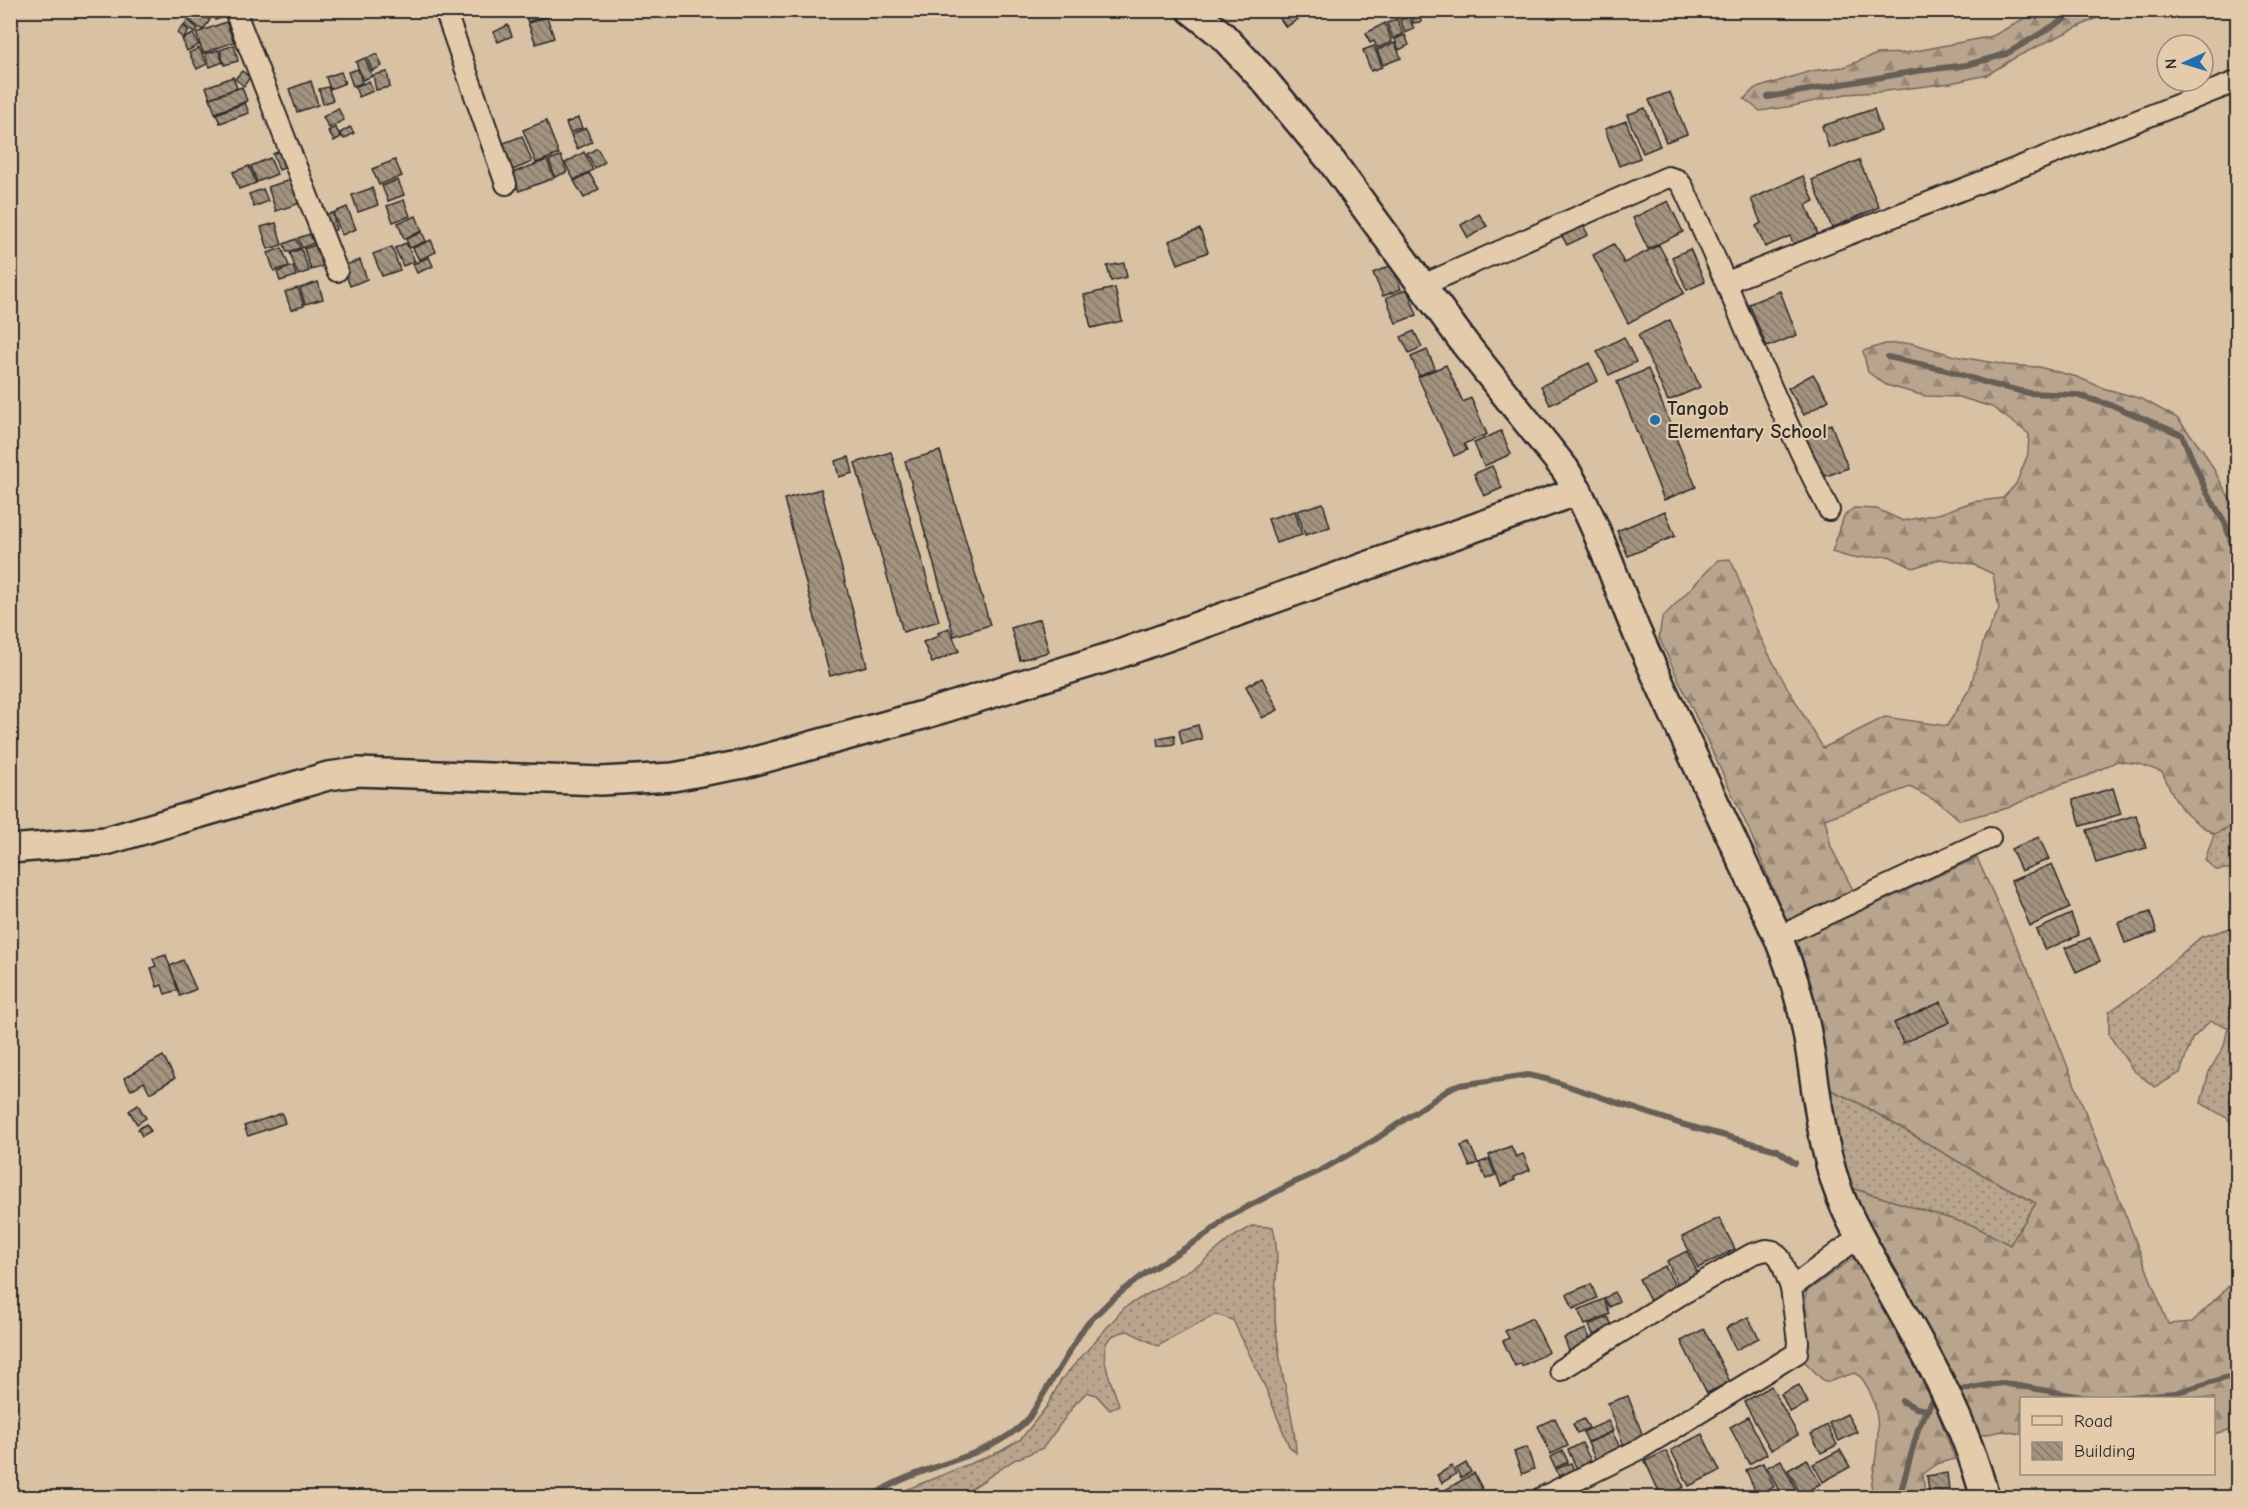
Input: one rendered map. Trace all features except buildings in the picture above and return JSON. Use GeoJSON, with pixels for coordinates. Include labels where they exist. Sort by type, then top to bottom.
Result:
{"type":"FeatureCollection","features":[{"type":"Feature","properties":{"kind":"street"},"geometry":{"type":"LineString","coordinates":[[237,10],[237,16],[301,182],[338,271]]}},
{"type":"Feature","properties":{"kind":"street"},"geometry":{"type":"LineString","coordinates":[[445,10],[506,184]]}},
{"type":"Feature","properties":{"kind":"street"},"geometry":{"type":"LineString","coordinates":[[1191,10],[1221,34],[1265,81],[1332,162],[1465,345],[1564,469],[1578,491],[1639,637],[1778,937],[1793,975],[1806,1030],[1820,1127],[1830,1168],[1842,1201],[1940,1378],[1979,1473],[1985,1497]]}},
{"type":"Feature","properties":{"kind":"street"},"geometry":{"type":"LineString","coordinates":[[1727,282],[2238,81]]}},
{"type":"Feature","properties":{"kind":"street"},"geometry":{"type":"LineString","coordinates":[[1423,285],[1668,177],[1678,180],[1727,282],[1800,453],[1829,510]]}},
{"type":"Feature","properties":{"kind":"street"},"geometry":{"type":"LineString","coordinates":[[10,849],[106,842],[328,776],[358,772],[601,781],[673,777],[744,764],[923,715],[1119,654],[1578,491]]}},
{"type":"Feature","properties":{"kind":"street"},"geometry":{"type":"LineString","coordinates":[[1778,937],[1990,838]]}},
{"type":"Feature","properties":{"kind":"street"},"geometry":{"type":"LineString","coordinates":[[1791,1288],[1860,1236]]}},
{"type":"Feature","properties":{"kind":"street"},"geometry":{"type":"LineString","coordinates":[[1541,1497],[1640,1449],[1797,1353],[1798,1342],[1791,1288],[1780,1258],[1773,1251],[1766,1250],[1752,1254],[1680,1295],[1560,1370]]}},
{"type":"Feature","properties":{"kind":"green space"},"geometry":{"type":"Polygon","coordinates":[[[2039,10],[2111,11],[2016,57],[1987,75],[1951,83],[1846,94],[1760,111],[1744,99],[1754,89],[1811,71],[1844,67],[1877,54],[1906,53],[1993,36],[2039,10]]]}},
{"type":"Feature","properties":{"kind":"green space"},"geometry":{"type":"Polygon","coordinates":[[[1911,343],[1955,356],[2006,365],[2039,367],[2142,399],[2177,418],[2203,450],[2237,512],[2237,823],[2214,834],[2181,808],[2162,772],[2139,764],[2117,761],[2087,776],[2050,788],[2008,808],[1960,820],[1940,803],[1910,787],[1825,819],[1831,847],[1853,890],[1786,921],[1750,832],[1659,638],[1662,618],[1718,560],[1730,559],[1760,637],[1823,748],[1885,717],[1947,726],[1970,688],[1984,640],[1999,609],[1993,574],[1972,564],[1940,559],[1913,568],[1889,556],[1852,558],[1832,552],[1844,516],[1854,508],[1877,509],[1903,521],[1941,513],[1972,502],[2003,498],[2016,484],[2028,454],[2029,434],[1992,407],[1959,397],[1925,396],[1886,385],[1868,372],[1863,351],[1885,344],[1911,343]]]}},
{"type":"Feature","properties":{"kind":"green space"},"geometry":{"type":"Polygon","coordinates":[[[2237,823],[2237,868],[2216,870],[2205,860],[2214,834],[2237,823]]]}},
{"type":"Feature","properties":{"kind":"green space"},"geometry":{"type":"Polygon","coordinates":[[[1977,858],[2044,1006],[2168,1324],[2192,1322],[2234,1281],[2237,1275],[2236,1428],[2215,1434],[2215,1397],[2020,1397],[2020,1434],[2003,1431],[1977,1436],[1868,1226],[1851,1188],[1974,1226],[2010,1245],[2036,1203],[1959,1162],[1859,1103],[1827,1088],[1820,1026],[1812,991],[1795,941],[1977,858]]]}},
{"type":"Feature","properties":{"kind":"green space"},"geometry":{"type":"Polygon","coordinates":[[[2238,926],[2237,1127],[2227,1118],[2201,1103],[2209,1072],[2224,1046],[2228,1027],[2210,1021],[2192,1039],[2180,1073],[2155,1087],[2133,1070],[2109,1035],[2109,1012],[2136,993],[2201,937],[2238,926]]]}},
{"type":"Feature","properties":{"kind":"green space"},"geometry":{"type":"Polygon","coordinates":[[[1827,1088],[1859,1103],[1959,1162],[2036,1203],[2010,1245],[1974,1226],[1851,1188],[1837,1156],[1827,1088]]]}},
{"type":"Feature","properties":{"kind":"green space"},"geometry":{"type":"Polygon","coordinates":[[[1252,1226],[1273,1227],[1277,1259],[1276,1327],[1296,1453],[1289,1446],[1266,1389],[1233,1320],[1216,1314],[1158,1346],[1128,1331],[1114,1335],[1105,1348],[1105,1358],[1106,1368],[1119,1405],[1110,1410],[1096,1395],[1087,1392],[1075,1404],[1043,1448],[1014,1460],[971,1489],[953,1497],[894,1497],[908,1489],[1001,1451],[1021,1439],[1047,1406],[1061,1380],[1125,1307],[1200,1264],[1230,1239],[1252,1226]]]}},
{"type":"Feature","properties":{"kind":"green space"},"geometry":{"type":"Polygon","coordinates":[[[1856,1256],[1926,1381],[1955,1459],[1939,1463],[1923,1474],[1925,1497],[1870,1497],[1878,1429],[1874,1403],[1869,1390],[1861,1378],[1854,1373],[1828,1382],[1823,1380],[1804,1361],[1808,1350],[1806,1292],[1856,1256]]]}},
{"type":"Feature","properties":{"kind":"waterway"},"geometry":{"type":"LineString","coordinates":[[1768,97],[1917,71],[1967,65],[2006,54],[2080,10]]}},
{"type":"Feature","properties":{"kind":"waterway"},"geometry":{"type":"LineString","coordinates":[[1888,357],[2029,393],[2076,395],[2114,406],[2182,435],[2206,491],[2225,523],[2238,562]]}},
{"type":"Feature","properties":{"kind":"waterway"},"geometry":{"type":"LineString","coordinates":[[869,1498],[910,1477],[983,1449],[1016,1430],[1029,1418],[1085,1326],[1110,1301],[1147,1272],[1209,1233],[1226,1218],[1320,1171],[1376,1139],[1454,1086],[1528,1075],[1550,1080],[1681,1124],[1777,1150],[1795,1163]]}},
{"type":"Feature","properties":{"kind":"waterway"},"geometry":{"type":"LineString","coordinates":[[2129,1397],[2175,1393],[2238,1374]]}},
{"type":"Feature","properties":{"kind":"waterway"},"geometry":{"type":"LineString","coordinates":[[1952,1391],[2002,1383],[2082,1397]]}},
{"type":"Feature","properties":{"kind":"waterway"},"geometry":{"type":"LineString","coordinates":[[1899,1498],[1919,1426],[1936,1394]]}},
{"type":"Feature","properties":{"kind":"waterway"},"geometry":{"type":"LineString","coordinates":[[1902,1401],[1916,1408],[1928,1410]]}},
{"type":"Feature","properties":{"kind":"place","name":"Tangob Elementary School"},"geometry":{"type":"Point","coordinates":[1655,420]}}]}
